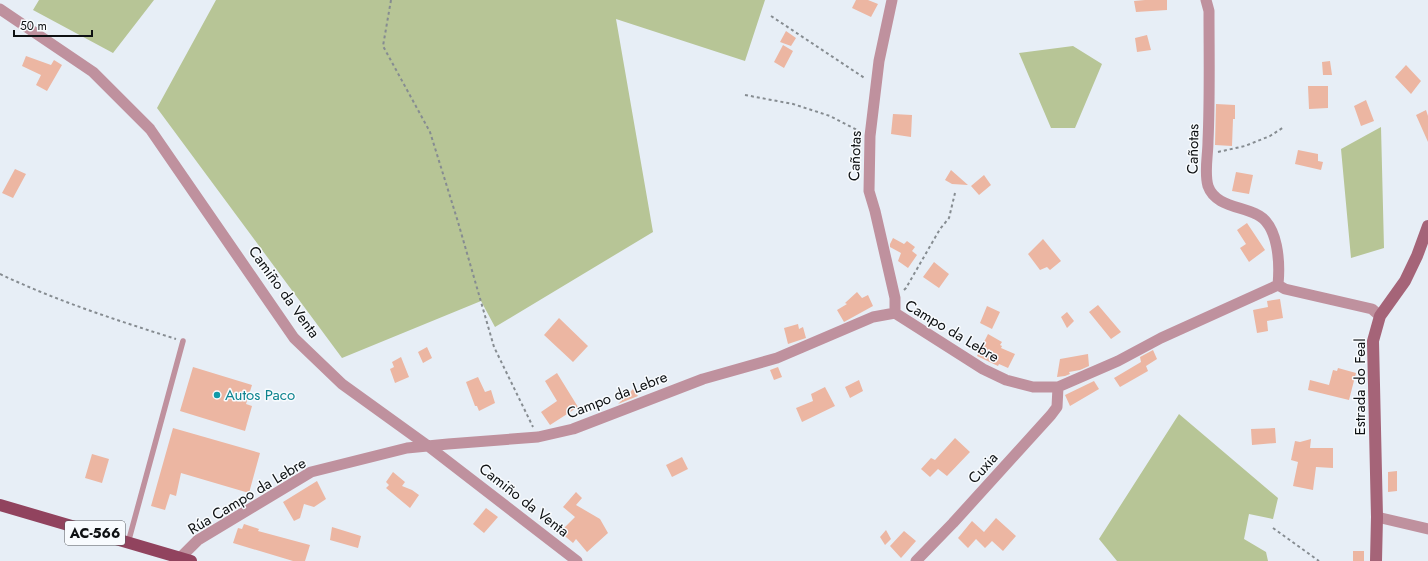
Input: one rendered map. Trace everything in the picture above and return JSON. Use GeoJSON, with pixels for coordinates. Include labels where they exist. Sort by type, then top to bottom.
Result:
{"type":"FeatureCollection","features":[{"type":"Feature","properties":{"kind":"main road","name":"Estrada do Feal"},"geometry":{"type":"LineString","coordinates":[[1376,561],[1377,517],[1374,341],[1380,316],[1405,280],[1417,256],[1428,226]]}},
{"type":"Feature","properties":{"kind":"main road","name":"AC-566"},"geometry":{"type":"LineString","coordinates":[[0,505],[185,559]]}},
{"type":"Feature","properties":{"kind":"street","name":"Cañotas"},"geometry":{"type":"LineString","coordinates":[[892,0],[879,61],[876,85],[870,136],[869,191],[895,298],[895,313]]}},
{"type":"Feature","properties":{"kind":"street","name":"Cañotas"},"geometry":{"type":"LineString","coordinates":[[1206,0],[1209,11],[1206,173],[1208,185],[1212,194],[1223,203],[1258,214],[1270,226],[1276,244],[1279,273],[1278,285]]}},
{"type":"Feature","properties":{"kind":"street","name":"Camiño da Venta"},"geometry":{"type":"LineString","coordinates":[[0,10],[92,72],[150,129],[294,338],[342,384],[428,446],[577,561]]}},
{"type":"Feature","properties":{"kind":"street","name":"Campo da Lebre"},"geometry":{"type":"LineString","coordinates":[[428,446],[538,437],[573,429],[703,379],[777,358],[873,317],[895,313],[983,369],[1000,377],[1033,388],[1058,387],[1118,361],[1161,338],[1278,285]]}},
{"type":"Feature","properties":{"kind":"street"},"geometry":{"type":"LineString","coordinates":[[1278,285],[1285,289],[1372,308],[1380,316]]}},
{"type":"Feature","properties":{"kind":"street","name":"Cuxia"},"geometry":{"type":"LineString","coordinates":[[916,561],[953,523],[1051,415],[1057,407],[1058,387]]}},
{"type":"Feature","properties":{"kind":"street","name":"Rúa Campo da Lebre"},"geometry":{"type":"LineString","coordinates":[[185,559],[198,540],[311,472],[386,453],[428,446]]}},
{"type":"Feature","properties":{"kind":"street"},"geometry":{"type":"LineString","coordinates":[[1377,517],[1428,529]]}},
{"type":"Feature","properties":{"kind":"lane"},"geometry":{"type":"LineString","coordinates":[[128,543],[183,341]]}},
{"type":"Feature","properties":{"kind":"path"},"geometry":{"type":"LineString","coordinates":[[391,0],[383,46],[430,132],[494,347],[538,437]]}},
{"type":"Feature","properties":{"kind":"path"},"geometry":{"type":"LineString","coordinates":[[771,16],[876,85]]}},
{"type":"Feature","properties":{"kind":"path"},"geometry":{"type":"LineString","coordinates":[[745,95],[793,104],[830,116],[870,136]]}},
{"type":"Feature","properties":{"kind":"path"},"geometry":{"type":"LineString","coordinates":[[1207,154],[1245,146],[1270,136],[1284,127]]}},
{"type":"Feature","properties":{"kind":"path"},"geometry":{"type":"LineString","coordinates":[[895,298],[906,288],[940,229],[949,218],[955,193]]}},
{"type":"Feature","properties":{"kind":"path"},"geometry":{"type":"LineString","coordinates":[[0,274],[28,288],[88,310],[183,341]]}},
{"type":"Feature","properties":{"kind":"path"},"geometry":{"type":"LineString","coordinates":[[1273,528],[1319,561]]}},
{"type":"Feature","properties":{"kind":"green space"},"geometry":{"type":"Polygon","coordinates":[[[39,0],[154,0],[113,53],[33,10],[39,0]]]}},
{"type":"Feature","properties":{"kind":"green space"},"geometry":{"type":"Polygon","coordinates":[[[216,0],[765,0],[745,61],[616,19],[653,232],[495,327],[481,301],[342,358],[157,108],[216,0]]]}},
{"type":"Feature","properties":{"kind":"green space"},"geometry":{"type":"Polygon","coordinates":[[[1073,46],[1102,64],[1075,128],[1051,128],[1019,53],[1073,46]]]}},
{"type":"Feature","properties":{"kind":"green space"},"geometry":{"type":"Polygon","coordinates":[[[1381,127],[1384,248],[1351,258],[1341,149],[1381,127]]]}},
{"type":"Feature","properties":{"kind":"green space"},"geometry":{"type":"Polygon","coordinates":[[[1179,414],[1278,498],[1273,519],[1249,514],[1244,539],[1266,552],[1268,561],[1117,561],[1099,539],[1179,414]]]}},
{"type":"Feature","properties":{"kind":"building"},"geometry":{"type":"Polygon","coordinates":[[[856,0],[868,0],[878,4],[871,17],[852,8],[856,0]]]}},
{"type":"Feature","properties":{"kind":"building"},"geometry":{"type":"Polygon","coordinates":[[[1167,0],[1167,10],[1136,12],[1134,1],[1167,0]]]}},
{"type":"Feature","properties":{"kind":"building"},"geometry":{"type":"Polygon","coordinates":[[[786,31],[796,38],[791,46],[780,42],[786,31]]]}},
{"type":"Feature","properties":{"kind":"building"},"geometry":{"type":"Polygon","coordinates":[[[1147,35],[1151,50],[1137,52],[1135,38],[1147,35]]]}},
{"type":"Feature","properties":{"kind":"building"},"geometry":{"type":"Polygon","coordinates":[[[783,45],[793,51],[784,68],[774,62],[783,45]]]}},
{"type":"Feature","properties":{"kind":"building"},"geometry":{"type":"Polygon","coordinates":[[[26,56],[51,65],[54,60],[62,65],[47,91],[36,85],[41,75],[22,66],[26,56]]]}},
{"type":"Feature","properties":{"kind":"building"},"geometry":{"type":"Polygon","coordinates":[[[1330,61],[1332,75],[1323,75],[1322,62],[1330,61]]]}},
{"type":"Feature","properties":{"kind":"building"},"geometry":{"type":"Polygon","coordinates":[[[1406,65],[1421,81],[1411,94],[1395,77],[1406,65]]]}},
{"type":"Feature","properties":{"kind":"building"},"geometry":{"type":"Polygon","coordinates":[[[1308,86],[1328,86],[1328,108],[1309,109],[1308,86]]]}},
{"type":"Feature","properties":{"kind":"building"},"geometry":{"type":"Polygon","coordinates":[[[1366,100],[1374,121],[1361,126],[1354,106],[1366,100]]]}},
{"type":"Feature","properties":{"kind":"building"},"geometry":{"type":"Polygon","coordinates":[[[1216,104],[1235,105],[1232,146],[1215,145],[1216,104]]]}},
{"type":"Feature","properties":{"kind":"building"},"geometry":{"type":"Polygon","coordinates":[[[1426,110],[1428,116],[1428,142],[1416,115],[1426,110]]]}},
{"type":"Feature","properties":{"kind":"building"},"geometry":{"type":"Polygon","coordinates":[[[893,114],[912,115],[911,137],[891,134],[893,114]]]}},
{"type":"Feature","properties":{"kind":"building"},"geometry":{"type":"Polygon","coordinates":[[[1298,150],[1318,154],[1318,161],[1323,162],[1321,170],[1295,164],[1298,150]]]}},
{"type":"Feature","properties":{"kind":"building"},"geometry":{"type":"Polygon","coordinates":[[[15,169],[26,174],[13,198],[2,193],[15,169]]]}},
{"type":"Feature","properties":{"kind":"building"},"geometry":{"type":"Polygon","coordinates":[[[951,170],[968,185],[952,184],[945,180],[951,170]]]}},
{"type":"Feature","properties":{"kind":"building"},"geometry":{"type":"Polygon","coordinates":[[[1236,172],[1253,175],[1249,194],[1232,191],[1236,172]]]}},
{"type":"Feature","properties":{"kind":"building"},"geometry":{"type":"Polygon","coordinates":[[[984,175],[991,185],[979,195],[971,186],[984,175]]]}},
{"type":"Feature","properties":{"kind":"building"},"geometry":{"type":"Polygon","coordinates":[[[1247,223],[1265,250],[1249,262],[1240,248],[1246,244],[1237,230],[1247,223]]]}},
{"type":"Feature","properties":{"kind":"building"},"geometry":{"type":"Polygon","coordinates":[[[893,238],[904,244],[907,241],[915,247],[912,251],[917,255],[908,268],[898,261],[901,253],[890,247],[893,238]]]}},
{"type":"Feature","properties":{"kind":"building"},"geometry":{"type":"Polygon","coordinates":[[[1043,239],[1061,261],[1050,270],[1047,267],[1040,270],[1028,254],[1043,239]]]}},
{"type":"Feature","properties":{"kind":"building"},"geometry":{"type":"Polygon","coordinates":[[[934,262],[949,274],[939,288],[923,277],[934,262]]]}},
{"type":"Feature","properties":{"kind":"building"},"geometry":{"type":"Polygon","coordinates":[[[857,292],[862,298],[868,295],[873,306],[844,322],[837,310],[847,304],[845,303],[857,292]]]}},
{"type":"Feature","properties":{"kind":"building"},"geometry":{"type":"Polygon","coordinates":[[[1280,299],[1283,318],[1267,321],[1268,331],[1257,333],[1253,310],[1268,307],[1267,301],[1280,299]]]}},
{"type":"Feature","properties":{"kind":"building"},"geometry":{"type":"Polygon","coordinates":[[[1098,305],[1121,332],[1111,339],[1089,312],[1098,305]]]}},
{"type":"Feature","properties":{"kind":"building"},"geometry":{"type":"Polygon","coordinates":[[[987,306],[1000,312],[992,329],[980,323],[987,306]]]}},
{"type":"Feature","properties":{"kind":"building"},"geometry":{"type":"Polygon","coordinates":[[[1067,312],[1074,321],[1067,328],[1061,317],[1067,312]]]}},
{"type":"Feature","properties":{"kind":"building"},"geometry":{"type":"Polygon","coordinates":[[[559,318],[588,346],[573,362],[544,335],[559,318]]]}},
{"type":"Feature","properties":{"kind":"building"},"geometry":{"type":"Polygon","coordinates":[[[798,324],[799,329],[803,327],[806,338],[788,344],[784,328],[798,324]]]}},
{"type":"Feature","properties":{"kind":"building"},"geometry":{"type":"Polygon","coordinates":[[[988,334],[1002,342],[1000,345],[1002,346],[1001,348],[1015,354],[1008,368],[999,364],[998,366],[977,356],[988,334]]]}},
{"type":"Feature","properties":{"kind":"building"},"geometry":{"type":"Polygon","coordinates":[[[427,347],[432,358],[423,363],[418,352],[427,347]]]}},
{"type":"Feature","properties":{"kind":"building"},"geometry":{"type":"Polygon","coordinates":[[[1153,350],[1157,359],[1146,366],[1148,371],[1120,387],[1114,378],[1141,362],[1140,357],[1153,350]]]}},
{"type":"Feature","properties":{"kind":"building"},"geometry":{"type":"Polygon","coordinates":[[[1088,354],[1089,366],[1080,370],[1069,372],[1070,374],[1065,376],[1057,377],[1060,359],[1088,354]]]}},
{"type":"Feature","properties":{"kind":"building"},"geometry":{"type":"Polygon","coordinates":[[[401,357],[409,377],[395,383],[390,369],[394,367],[392,362],[401,357]]]}},
{"type":"Feature","properties":{"kind":"building","name":"Autos Paco"},"geometry":{"type":"Polygon","coordinates":[[[193,367],[252,385],[246,404],[252,406],[245,431],[180,411],[193,367]]]}},
{"type":"Feature","properties":{"kind":"building"},"geometry":{"type":"Polygon","coordinates":[[[778,367],[782,377],[774,380],[770,370],[778,367]]]}},
{"type":"Feature","properties":{"kind":"building"},"geometry":{"type":"Polygon","coordinates":[[[1338,368],[1356,373],[1349,400],[1308,390],[1310,380],[1329,385],[1333,370],[1337,371],[1338,368]]]}},
{"type":"Feature","properties":{"kind":"building"},"geometry":{"type":"Polygon","coordinates":[[[557,373],[578,407],[550,425],[541,412],[557,401],[545,381],[557,373]]]}},
{"type":"Feature","properties":{"kind":"building"},"geometry":{"type":"Polygon","coordinates":[[[478,377],[485,392],[491,390],[495,403],[479,411],[477,406],[475,406],[466,382],[478,377]]]}},
{"type":"Feature","properties":{"kind":"building"},"geometry":{"type":"Polygon","coordinates":[[[859,380],[863,391],[850,398],[845,387],[859,380]]]}},
{"type":"Feature","properties":{"kind":"building"},"geometry":{"type":"Polygon","coordinates":[[[1094,381],[1099,389],[1070,406],[1065,395],[1094,381]]]}},
{"type":"Feature","properties":{"kind":"building"},"geometry":{"type":"Polygon","coordinates":[[[825,387],[835,406],[802,422],[796,408],[813,401],[811,394],[825,387]]]}},
{"type":"Feature","properties":{"kind":"building"},"geometry":{"type":"Polygon","coordinates":[[[633,389],[638,396],[618,404],[633,389]]]}},
{"type":"Feature","properties":{"kind":"building"},"geometry":{"type":"Polygon","coordinates":[[[173,428],[260,453],[249,493],[181,473],[176,496],[170,494],[165,510],[151,506],[173,428]]]}},
{"type":"Feature","properties":{"kind":"building"},"geometry":{"type":"Polygon","coordinates":[[[1275,428],[1276,443],[1252,445],[1251,429],[1275,428]]]}},
{"type":"Feature","properties":{"kind":"building"},"geometry":{"type":"Polygon","coordinates":[[[955,438],[970,452],[947,476],[938,469],[930,477],[921,469],[931,458],[935,460],[955,438]]]}},
{"type":"Feature","properties":{"kind":"building"},"geometry":{"type":"Polygon","coordinates":[[[1311,439],[1310,448],[1333,448],[1333,468],[1316,467],[1313,490],[1293,486],[1298,462],[1291,460],[1295,441],[1300,442],[1311,439]]]}},
{"type":"Feature","properties":{"kind":"building"},"geometry":{"type":"Polygon","coordinates":[[[92,454],[109,459],[102,483],[85,478],[92,454]]]}},
{"type":"Feature","properties":{"kind":"building"},"geometry":{"type":"Polygon","coordinates":[[[682,457],[688,469],[672,477],[666,465],[682,457]]]}},
{"type":"Feature","properties":{"kind":"building"},"geometry":{"type":"Polygon","coordinates":[[[1397,471],[1397,491],[1388,492],[1388,472],[1397,471]]]}},
{"type":"Feature","properties":{"kind":"building"},"geometry":{"type":"Polygon","coordinates":[[[393,472],[405,482],[402,486],[419,495],[410,508],[386,488],[389,485],[386,482],[393,472]]]}},
{"type":"Feature","properties":{"kind":"building"},"geometry":{"type":"Polygon","coordinates":[[[317,481],[326,499],[314,507],[304,504],[300,518],[294,521],[283,502],[317,481]]]}},
{"type":"Feature","properties":{"kind":"building"},"geometry":{"type":"Polygon","coordinates":[[[576,492],[582,498],[576,505],[600,519],[608,533],[587,552],[576,539],[573,543],[560,532],[575,517],[563,507],[576,492]]]}},
{"type":"Feature","properties":{"kind":"building"},"geometry":{"type":"Polygon","coordinates":[[[486,508],[498,517],[484,533],[473,524],[486,508]]]}},
{"type":"Feature","properties":{"kind":"building"},"geometry":{"type":"Polygon","coordinates":[[[996,518],[1016,536],[1003,551],[992,541],[985,548],[976,539],[968,548],[958,538],[972,521],[984,532],[996,518]]]}},
{"type":"Feature","properties":{"kind":"building"},"geometry":{"type":"Polygon","coordinates":[[[244,524],[259,529],[258,531],[310,545],[305,561],[293,561],[233,543],[238,528],[242,529],[244,524]]]}},
{"type":"Feature","properties":{"kind":"building"},"geometry":{"type":"Polygon","coordinates":[[[332,527],[361,536],[358,548],[330,540],[332,527]]]}},
{"type":"Feature","properties":{"kind":"building"},"geometry":{"type":"Polygon","coordinates":[[[886,530],[891,539],[885,545],[880,537],[886,530]]]}},
{"type":"Feature","properties":{"kind":"building"},"geometry":{"type":"Polygon","coordinates":[[[904,531],[916,541],[901,558],[890,546],[904,531]]]}},
{"type":"Feature","properties":{"kind":"building"},"geometry":{"type":"Polygon","coordinates":[[[1353,551],[1364,551],[1364,561],[1353,561],[1353,551]]]}},
{"type":"Feature","properties":{"kind":"place","name":"Autos Paco"},"geometry":{"type":"Point","coordinates":[217,395]}}]}
